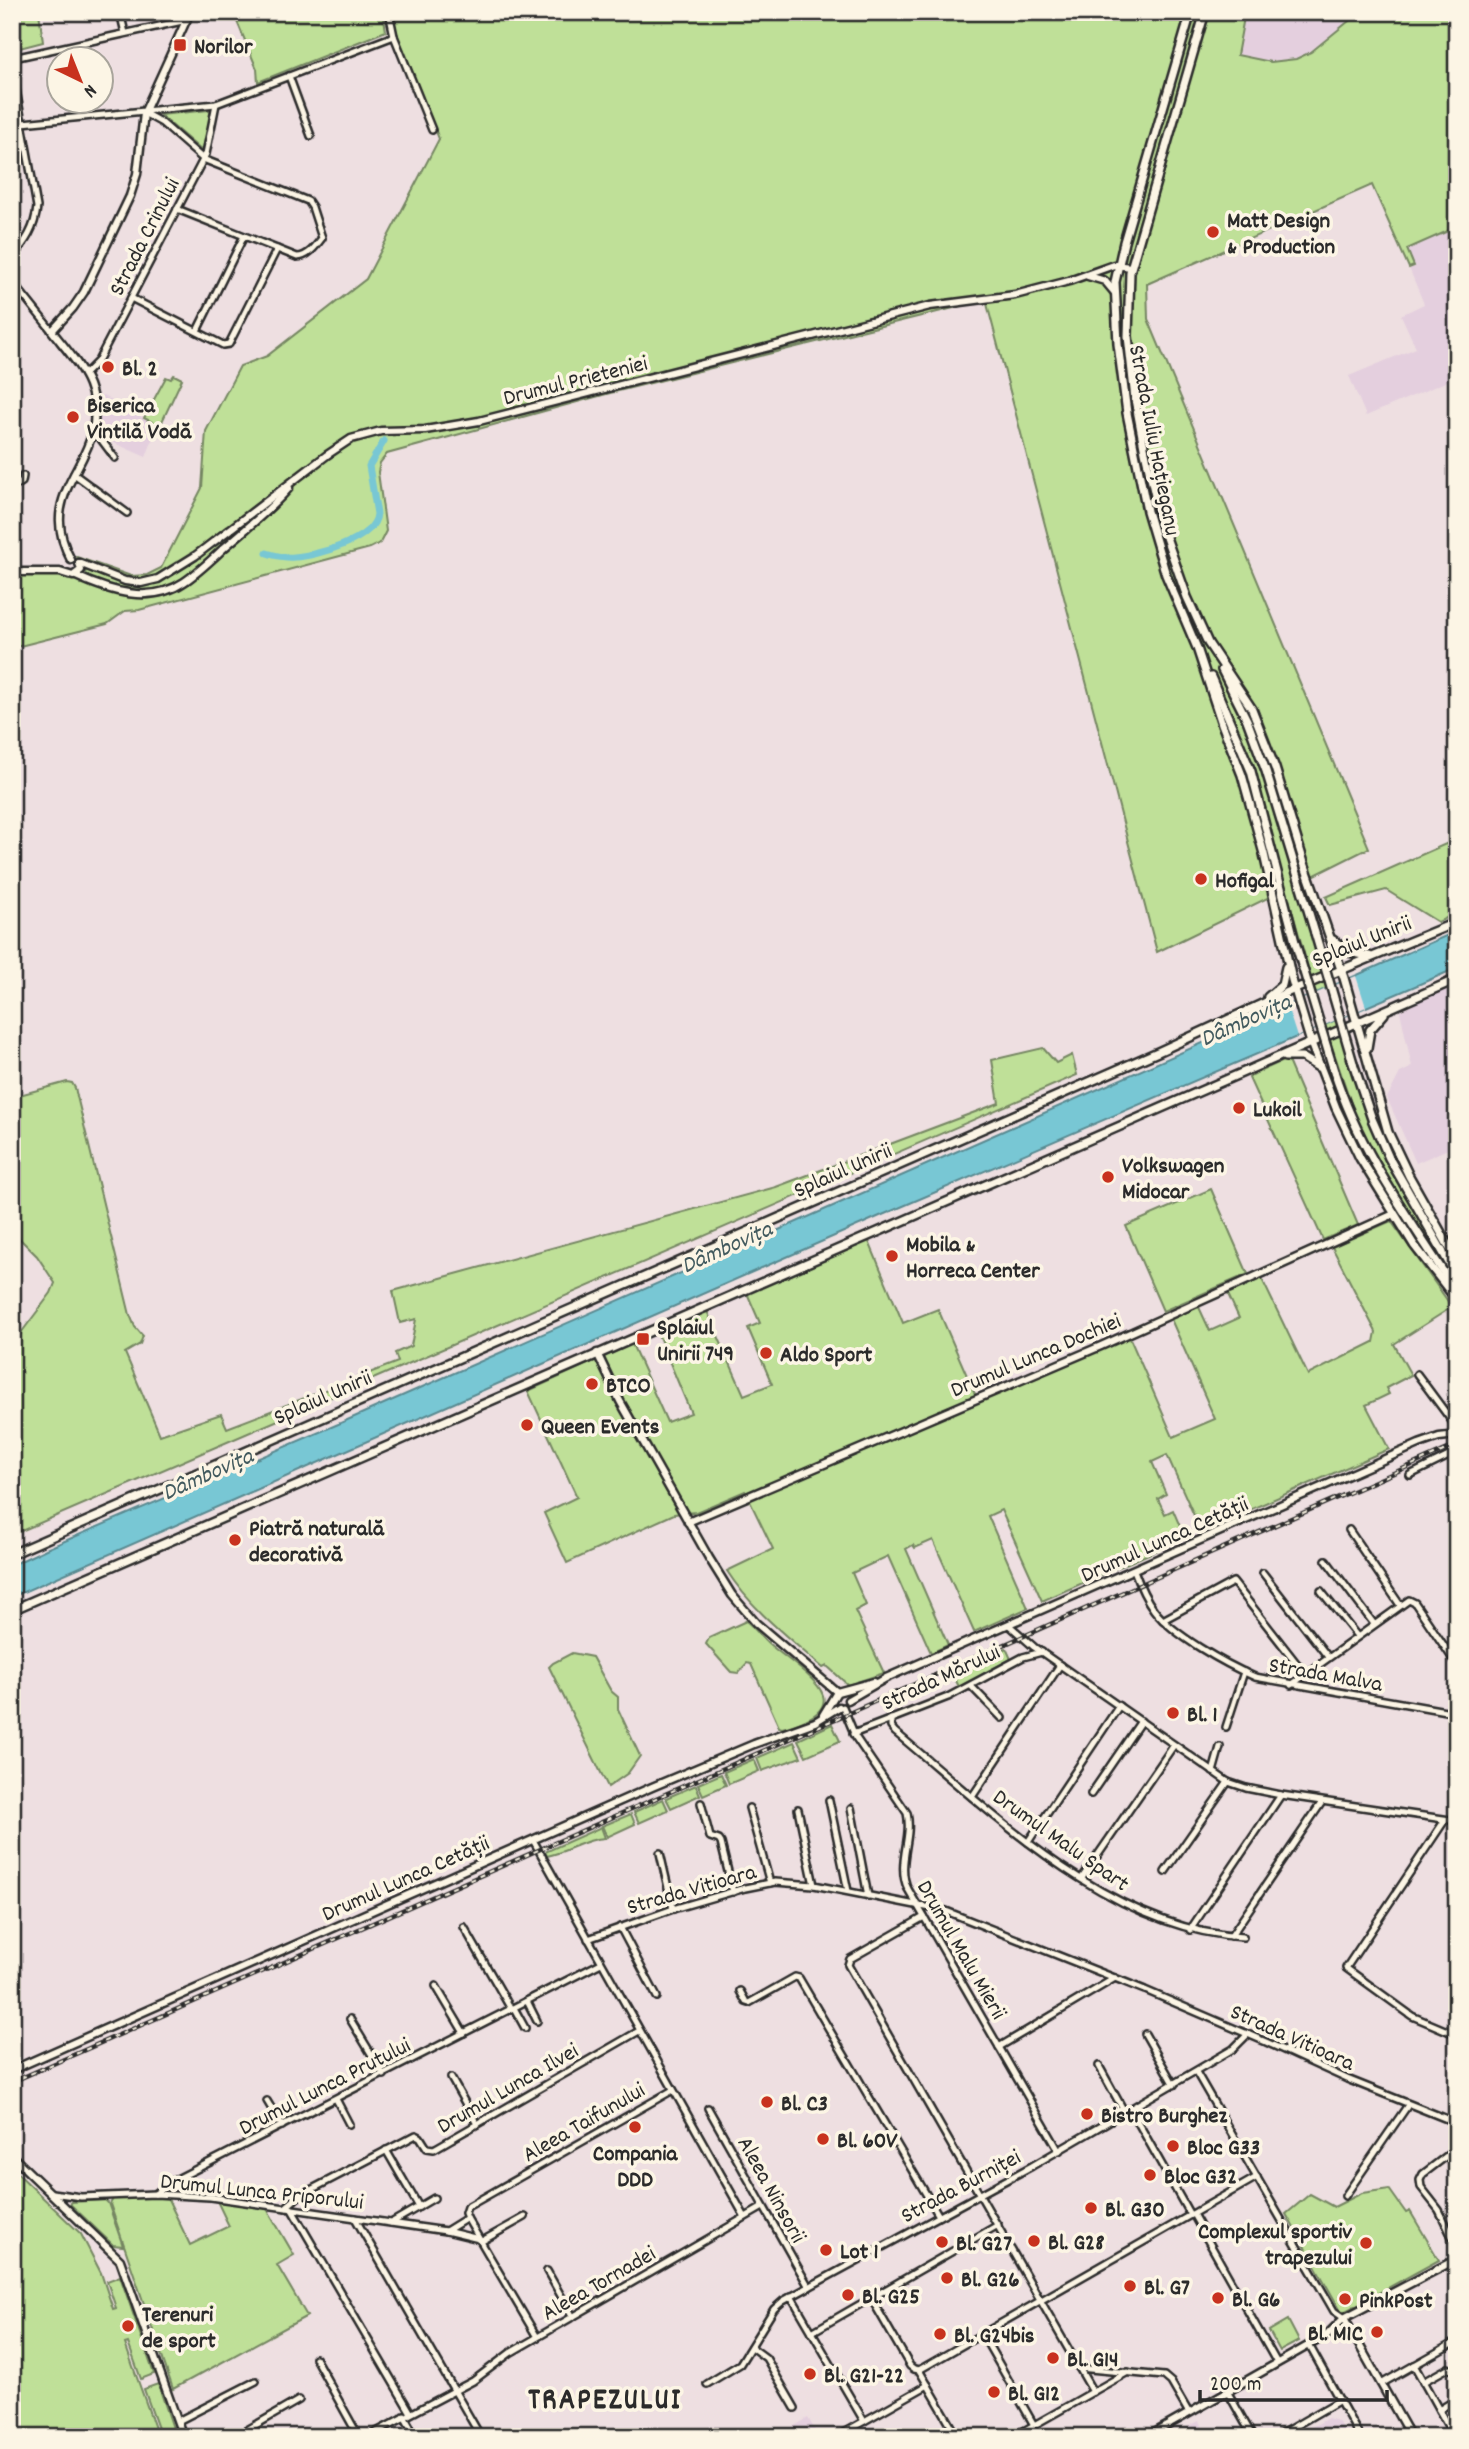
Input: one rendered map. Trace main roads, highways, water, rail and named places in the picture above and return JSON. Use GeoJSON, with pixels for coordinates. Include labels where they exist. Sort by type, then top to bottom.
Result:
{"type":"FeatureCollection","features":[{"type":"Feature","properties":{"kind":"main road","name":"Strada Iuliu Hațieganu"},"geometry":{"type":"LineString","coordinates":[[1191,12],[1118,264],[1115,293],[1120,370],[1142,490],[1157,550],[1197,648],[1246,788],[1286,957],[1322,1072],[1355,1149],[1394,1214],[1436,1275],[1457,1299]]}},
{"type":"Feature","properties":{"kind":"main road","name":"Strada Iuliu Hațieganu"},"geometry":{"type":"LineString","coordinates":[[1205,12],[1131,267],[1128,336],[1144,452],[1168,545],[1187,597],[1208,643],[1248,703],[1261,730],[1341,969],[1393,1143],[1457,1261]]}},
{"type":"Feature","properties":{"kind":"main road"},"geometry":{"type":"LineString","coordinates":[[1208,643],[1257,745],[1372,1119],[1386,1151],[1457,1277]]}},
{"type":"Feature","properties":{"kind":"main road"},"geometry":{"type":"LineString","coordinates":[[1197,648],[1251,771],[1295,942],[1348,1111],[1368,1154],[1446,1276],[1457,1299]]}},
{"type":"Feature","properties":{"kind":"main road","name":"Splaiul Unirii"},"geometry":{"type":"LineString","coordinates":[[12,1553],[1148,1056],[1295,989],[1457,922]]}},
{"type":"Feature","properties":{"kind":"main road"},"geometry":{"type":"LineString","coordinates":[[1330,937],[1349,953],[1372,957]]}},
{"type":"Feature","properties":{"kind":"main road"},"geometry":{"type":"LineString","coordinates":[[1251,1009],[1282,985],[1286,977],[1286,957]]}},
{"type":"Feature","properties":{"kind":"main road"},"geometry":{"type":"LineString","coordinates":[[12,1610],[1457,979]]}},
{"type":"Feature","properties":{"kind":"main road"},"geometry":{"type":"LineString","coordinates":[[1367,1059],[1368,1033],[1389,1009]]}},
{"type":"Feature","properties":{"kind":"main road"},"geometry":{"type":"LineString","coordinates":[[1280,1057],[1307,1059],[1322,1072]]}},
{"type":"Feature","properties":{"kind":"water"},"geometry":{"type":"Polygon","coordinates":[[[1457,931],[1457,968],[880,1216],[12,1597],[12,1565],[46,1549],[336,1425],[1457,931]]]}},
{"type":"Feature","properties":{"kind":"waterway"},"geometry":{"type":"LineString","coordinates":[[267,553],[287,557],[316,554],[343,545],[366,532],[374,523],[377,514],[369,466],[384,441]]}},
{"type":"Feature","properties":{"kind":"railway"},"geometry":{"type":"LineString","coordinates":[[12,2082],[1457,1445]]}},
{"type":"Feature","properties":{"kind":"place","name":"Norilor"},"geometry":{"type":"Point","coordinates":[180,45]}},
{"type":"Feature","properties":{"kind":"place","name":"Matt Design & Production"},"geometry":{"type":"Point","coordinates":[1213,232]}},
{"type":"Feature","properties":{"kind":"place","name":"Bl. 2"},"geometry":{"type":"Point","coordinates":[108,367]}},
{"type":"Feature","properties":{"kind":"place","name":"Biserica Vintilă Vodă"},"geometry":{"type":"Point","coordinates":[73,417]}},
{"type":"Feature","properties":{"kind":"place","name":"Hofigal"},"geometry":{"type":"Point","coordinates":[1201,879]}},
{"type":"Feature","properties":{"kind":"place","name":"Lukoil"},"geometry":{"type":"Point","coordinates":[1239,1108]}},
{"type":"Feature","properties":{"kind":"place","name":"Volkswagen Midocar"},"geometry":{"type":"Point","coordinates":[1108,1177]}},
{"type":"Feature","properties":{"kind":"place","name":"Mobila & Horreca Center"},"geometry":{"type":"Point","coordinates":[892,1256]}},
{"type":"Feature","properties":{"kind":"place","name":"Splaiul Unirii 749"},"geometry":{"type":"Point","coordinates":[643,1339]}},
{"type":"Feature","properties":{"kind":"place","name":"Aldo Sport"},"geometry":{"type":"Point","coordinates":[766,1353]}},
{"type":"Feature","properties":{"kind":"place","name":"BTCO"},"geometry":{"type":"Point","coordinates":[592,1384]}},
{"type":"Feature","properties":{"kind":"place","name":"Queen Events"},"geometry":{"type":"Point","coordinates":[527,1425]}},
{"type":"Feature","properties":{"kind":"place","name":"Piatră naturală decorativă"},"geometry":{"type":"Point","coordinates":[235,1540]}},
{"type":"Feature","properties":{"kind":"place","name":"Bl. 1"},"geometry":{"type":"Point","coordinates":[1173,1713]}},
{"type":"Feature","properties":{"kind":"place","name":"Bl. C3"},"geometry":{"type":"Point","coordinates":[767,2102]}},
{"type":"Feature","properties":{"kind":"place","name":"Bistro Burghez"},"geometry":{"type":"Point","coordinates":[1087,2114]}},
{"type":"Feature","properties":{"kind":"place","name":"Compania DDD"},"geometry":{"type":"Point","coordinates":[635,2127]}},
{"type":"Feature","properties":{"kind":"place","name":"Bl. 60V"},"geometry":{"type":"Point","coordinates":[823,2139]}},
{"type":"Feature","properties":{"kind":"place","name":"Bloc G33"},"geometry":{"type":"Point","coordinates":[1173,2146]}},
{"type":"Feature","properties":{"kind":"place","name":"Bloc G32"},"geometry":{"type":"Point","coordinates":[1150,2175]}},
{"type":"Feature","properties":{"kind":"place","name":"Bl. G30"},"geometry":{"type":"Point","coordinates":[1091,2208]}},
{"type":"Feature","properties":{"kind":"place","name":"Bl. G28"},"geometry":{"type":"Point","coordinates":[1034,2241]}},
{"type":"Feature","properties":{"kind":"place","name":"Bl. G27"},"geometry":{"type":"Point","coordinates":[942,2242]}},
{"type":"Feature","properties":{"kind":"place","name":"Complexul sportiv trapezului"},"geometry":{"type":"Point","coordinates":[1366,2243]}},
{"type":"Feature","properties":{"kind":"place","name":"Lot 1"},"geometry":{"type":"Point","coordinates":[826,2250]}},
{"type":"Feature","properties":{"kind":"place","name":"Bl. G26"},"geometry":{"type":"Point","coordinates":[947,2278]}},
{"type":"Feature","properties":{"kind":"place","name":"Bl. G7"},"geometry":{"type":"Point","coordinates":[1130,2286]}},
{"type":"Feature","properties":{"kind":"place","name":"Bl. G25"},"geometry":{"type":"Point","coordinates":[848,2295]}},
{"type":"Feature","properties":{"kind":"place","name":"Bl. G6"},"geometry":{"type":"Point","coordinates":[1218,2298]}},
{"type":"Feature","properties":{"kind":"place","name":"PinkPost"},"geometry":{"type":"Point","coordinates":[1345,2299]}},
{"type":"Feature","properties":{"kind":"place","name":"Terenuri de sport"},"geometry":{"type":"Point","coordinates":[128,2326]}},
{"type":"Feature","properties":{"kind":"place","name":"Bl. M1C"},"geometry":{"type":"Point","coordinates":[1377,2332]}},
{"type":"Feature","properties":{"kind":"place","name":"Bl. G24bis"},"geometry":{"type":"Point","coordinates":[940,2334]}},
{"type":"Feature","properties":{"kind":"place","name":"Bl. G14"},"geometry":{"type":"Point","coordinates":[1053,2358]}},
{"type":"Feature","properties":{"kind":"place","name":"Bl. G21-22"},"geometry":{"type":"Point","coordinates":[810,2374]}},
{"type":"Feature","properties":{"kind":"place","name":"Bl. G12"},"geometry":{"type":"Point","coordinates":[994,2392]}},
{"type":"Feature","properties":{"kind":"district","name":"TRAPEZULUI"},"geometry":{"type":"Point","coordinates":[605,2398]}},
{"type":"Feature","properties":{"kind":"water label","name":"Dâmbovița"},"geometry":{"type":"Point","coordinates":[1245,1019]}},
{"type":"Feature","properties":{"kind":"water label","name":"Dâmbovița"},"geometry":{"type":"Point","coordinates":[726,1246]}},
{"type":"Feature","properties":{"kind":"water label","name":"Dâmbovița"},"geometry":{"type":"Point","coordinates":[207,1473]}}]}
